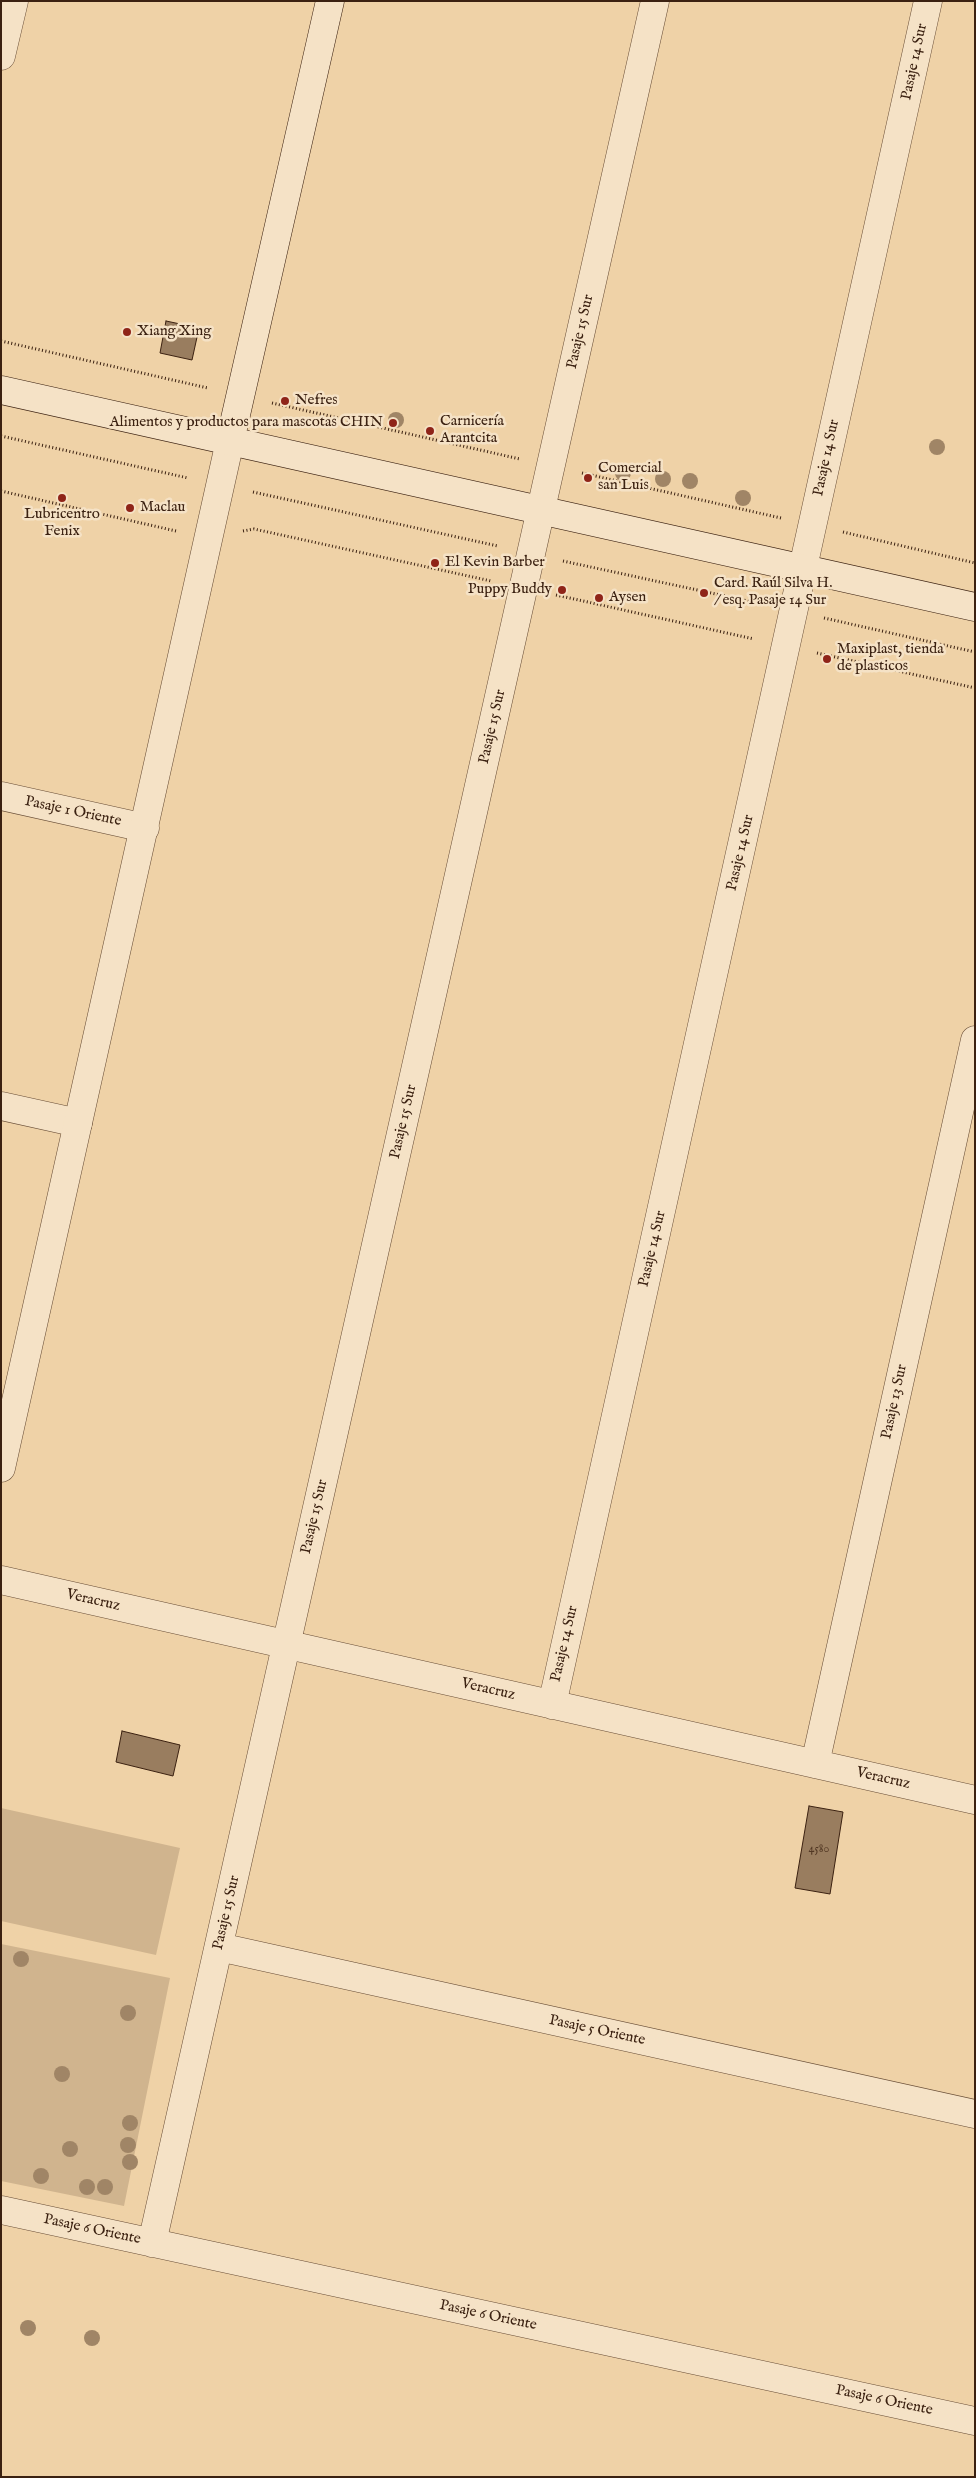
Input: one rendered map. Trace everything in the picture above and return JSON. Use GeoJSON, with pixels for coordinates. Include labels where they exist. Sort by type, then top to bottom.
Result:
{"type":"FeatureCollection","features":[{"type":"Feature","properties":{"kind":"street"},"geometry":{"type":"LineString","coordinates":[[1,56],[14,1]]}},
{"type":"Feature","properties":{"kind":"street"},"geometry":{"type":"LineString","coordinates":[[1,1468],[7,1414],[78,1123],[330,1]]}},
{"type":"Feature","properties":{"kind":"street","name":"Pasaje 15 Sur"},"geometry":{"type":"LineString","coordinates":[[152,2243],[655,1]]}},
{"type":"Feature","properties":{"kind":"street","name":"Pasaje 14 Sur"},"geometry":{"type":"LineString","coordinates":[[552,1705],[928,1]]}},
{"type":"Feature","properties":{"kind":"street"},"geometry":{"type":"LineString","coordinates":[[1,390],[975,607]]}},
{"type":"Feature","properties":{"kind":"street","name":"Pasaje 1 Oriente"},"geometry":{"type":"LineString","coordinates":[[1,796],[145,828]]}},
{"type":"Feature","properties":{"kind":"street","name":"Pasaje 13 Sur"},"geometry":{"type":"LineString","coordinates":[[815,1764],[975,1040]]}},
{"type":"Feature","properties":{"kind":"street"},"geometry":{"type":"LineString","coordinates":[[1,1106],[78,1123]]}},
{"type":"Feature","properties":{"kind":"street","name":"Veracruz"},"geometry":{"type":"LineString","coordinates":[[1,1580],[975,1800]]}},
{"type":"Feature","properties":{"kind":"street","name":"Pasaje 5 Oriente"},"geometry":{"type":"LineString","coordinates":[[219,1947],[975,2114]]}},
{"type":"Feature","properties":{"kind":"street","name":"Pasaje 6 Oriente"},"geometry":{"type":"LineString","coordinates":[[1,2210],[975,2421]]}},
{"type":"Feature","properties":{"kind":"path"},"geometry":{"type":"LineString","coordinates":[[1,341],[975,562]]}},
{"type":"Feature","properties":{"kind":"path"},"geometry":{"type":"LineString","coordinates":[[1,436],[975,652]]}},
{"type":"Feature","properties":{"kind":"shaded area"},"geometry":{"type":"Polygon","coordinates":[[[1,1808],[180,1848],[156,1955],[1,1921],[1,1808]]]}},
{"type":"Feature","properties":{"kind":"shaded area"},"geometry":{"type":"Polygon","coordinates":[[[1,1944],[170,1978],[124,2206],[1,2181],[1,1944]]]}},
{"type":"Feature","properties":{"kind":"building"},"geometry":{"type":"Polygon","coordinates":[[[166,321],[199,328],[192,360],[160,353],[166,321]]]}},
{"type":"Feature","properties":{"kind":"building"},"geometry":{"type":"Polygon","coordinates":[[[122,1731],[180,1745],[173,1776],[116,1762],[122,1731]]]}},
{"type":"Feature","properties":{"kind":"building"},"geometry":{"type":"Polygon","coordinates":[[[809,1806],[843,1812],[830,1894],[795,1888],[809,1806]]]}},
{"type":"Feature","properties":{"kind":"place","name":"Xiang Xing"},"geometry":{"type":"Point","coordinates":[127,332]}},
{"type":"Feature","properties":{"kind":"place","name":"Nefres"},"geometry":{"type":"Point","coordinates":[285,401]}},
{"type":"Feature","properties":{"kind":"place","name":"Alimentos y productos para mascotas CHIN"},"geometry":{"type":"Point","coordinates":[393,423]}},
{"type":"Feature","properties":{"kind":"place","name":"Carnicería Arantcita"},"geometry":{"type":"Point","coordinates":[430,431]}},
{"type":"Feature","properties":{"kind":"place","name":"Comercial san Luis"},"geometry":{"type":"Point","coordinates":[588,478]}},
{"type":"Feature","properties":{"kind":"place","name":"Lubricentro Fenix"},"geometry":{"type":"Point","coordinates":[62,498]}},
{"type":"Feature","properties":{"kind":"place","name":"Maclau"},"geometry":{"type":"Point","coordinates":[130,508]}},
{"type":"Feature","properties":{"kind":"place","name":"El Kevin Barber"},"geometry":{"type":"Point","coordinates":[435,563]}},
{"type":"Feature","properties":{"kind":"place","name":"Puppy Buddy"},"geometry":{"type":"Point","coordinates":[562,590]}},
{"type":"Feature","properties":{"kind":"place","name":"Card. Raúl Silva H. / esq. Pasaje 14 Sur"},"geometry":{"type":"Point","coordinates":[704,593]}},
{"type":"Feature","properties":{"kind":"place","name":"Aysen"},"geometry":{"type":"Point","coordinates":[599,598]}},
{"type":"Feature","properties":{"kind":"place","name":"Maxiplast, tienda de plasticos"},"geometry":{"type":"Point","coordinates":[827,659]}}]}
